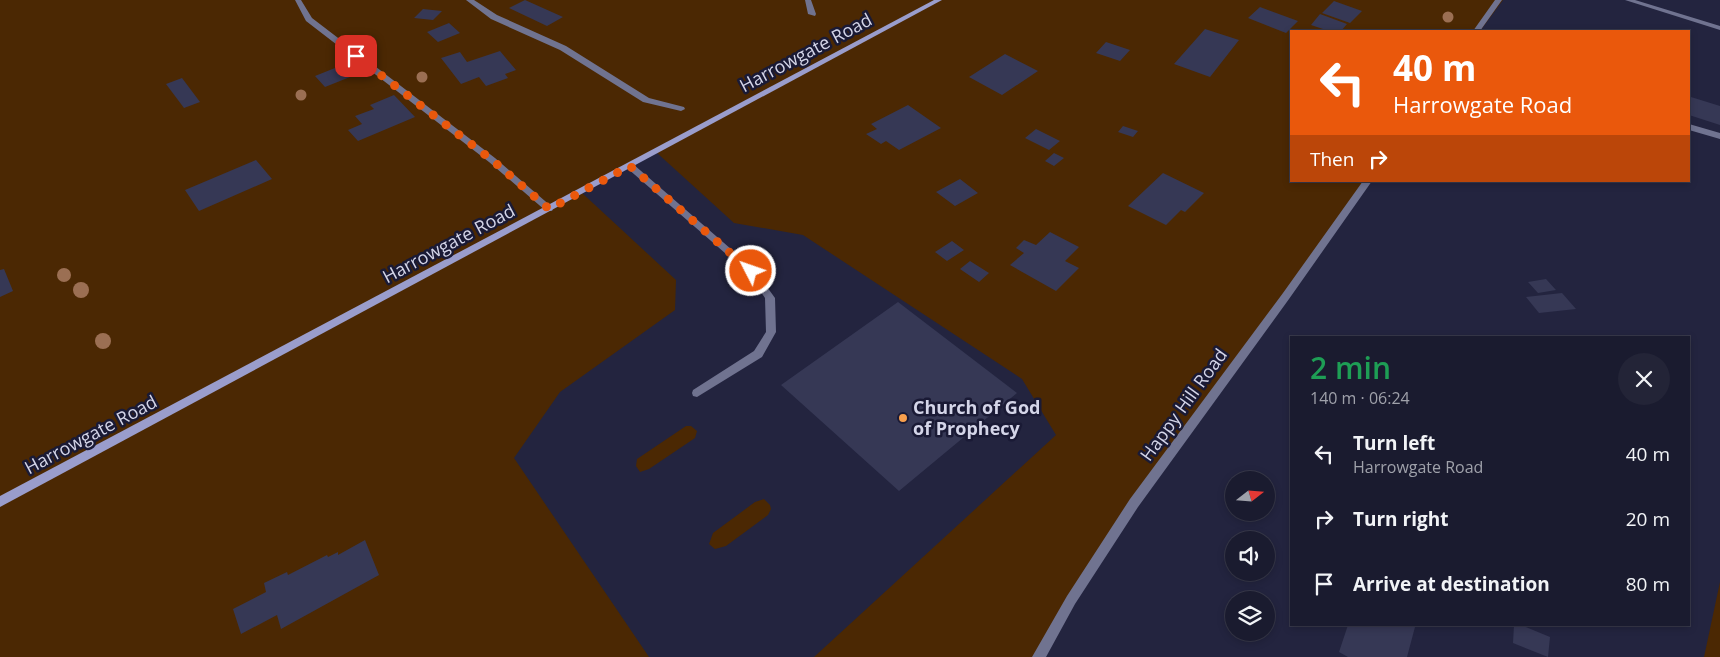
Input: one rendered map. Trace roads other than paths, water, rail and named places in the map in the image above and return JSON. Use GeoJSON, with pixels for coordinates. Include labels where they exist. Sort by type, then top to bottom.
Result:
{"type":"FeatureCollection","features":[{"type":"Feature","properties":{"kind":"main road","name":"Harrowgate Road"},"geometry":{"type":"LineString","coordinates":[[0,502],[939,0]]}},
{"type":"Feature","properties":{"kind":"street"},"geometry":{"type":"LineString","coordinates":[[298,0],[309,19],[492,160],[549,209]]}},
{"type":"Feature","properties":{"kind":"street"},"geometry":{"type":"LineString","coordinates":[[469,0],[494,17],[563,48],[646,100],[681,109]]}},
{"type":"Feature","properties":{"kind":"street"},"geometry":{"type":"LineString","coordinates":[[808,0],[812,14]]}},
{"type":"Feature","properties":{"kind":"street"},"geometry":{"type":"LineString","coordinates":[[1477,30],[1500,0]]}},
{"type":"Feature","properties":{"kind":"street"},"geometry":{"type":"LineString","coordinates":[[1628,0],[1720,28]]}},
{"type":"Feature","properties":{"kind":"street"},"geometry":{"type":"LineString","coordinates":[[1690,127],[1720,136]]}},
{"type":"Feature","properties":{"kind":"street"},"geometry":{"type":"LineString","coordinates":[[630,166],[751,271],[770,298],[771,332],[758,354],[698,393]]}},
{"type":"Feature","properties":{"kind":"street","name":"Happy Hill Road"},"geometry":{"type":"LineString","coordinates":[[1039,657],[1071,600],[1134,503],[1367,182]]}},
{"type":"Feature","properties":{"kind":"place","name":"Church of God of Prophecy"},"geometry":{"type":"Point","coordinates":[903,418]}}]}
